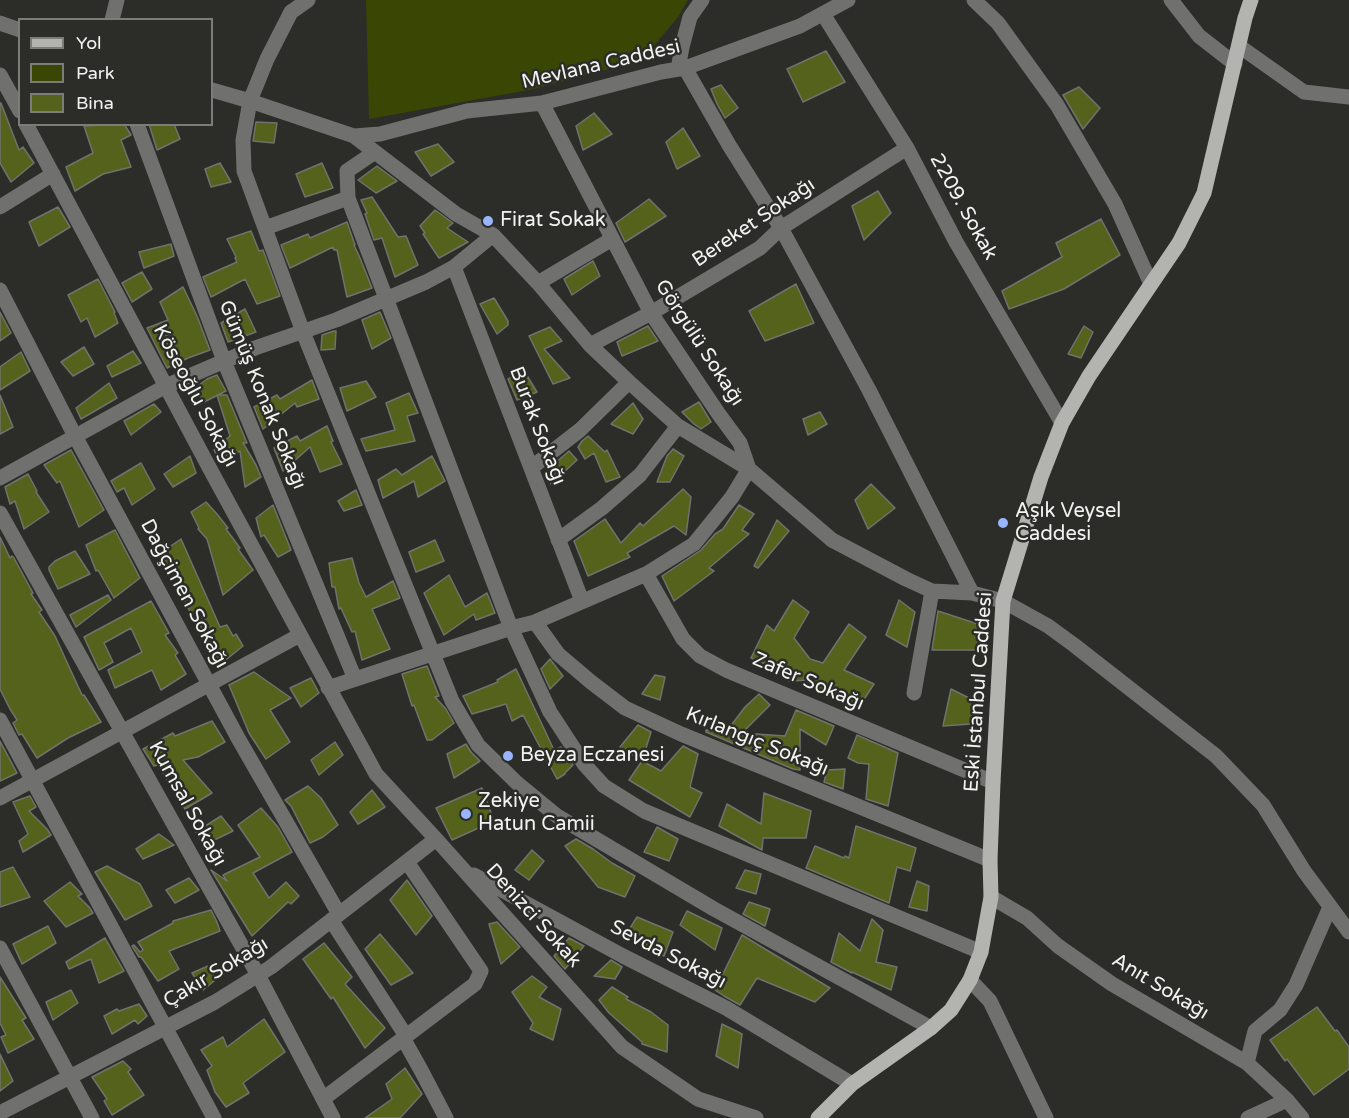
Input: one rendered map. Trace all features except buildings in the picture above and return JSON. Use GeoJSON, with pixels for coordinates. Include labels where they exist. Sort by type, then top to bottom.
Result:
{"type":"FeatureCollection","features":[{"type":"Feature","properties":{"kind":"main road","name":"Eski İstanbul Caddesi"},"geometry":{"type":"LineString","coordinates":[[818,1118],[852,1084],[931,1028],[951,1010],[970,980],[981,952],[991,897],[993,782],[1003,602],[1041,477],[1062,423],[1089,376],[1179,243],[1204,193],[1251,0]]}},
{"type":"Feature","properties":{"kind":"street"},"geometry":{"type":"LineString","coordinates":[[112,18],[117,0]]}},
{"type":"Feature","properties":{"kind":"street"},"geometry":{"type":"LineString","coordinates":[[308,0],[291,12],[267,58],[250,101],[243,140],[244,171],[303,332],[452,701],[478,745],[517,783],[557,816],[714,909],[931,1028]]}},
{"type":"Feature","properties":{"kind":"street"},"geometry":{"type":"LineString","coordinates":[[702,0],[690,17],[682,47],[682,69],[781,228],[869,390],[972,592]]}},
{"type":"Feature","properties":{"kind":"street","name":"Mevlana Caddesi"},"geometry":{"type":"LineString","coordinates":[[354,136],[380,134],[467,111],[542,103],[661,72],[682,69],[800,26],[848,0]]}},
{"type":"Feature","properties":{"kind":"street"},"geometry":{"type":"LineString","coordinates":[[974,0],[998,23],[1057,105],[1115,204],[1151,284]]}},
{"type":"Feature","properties":{"kind":"street"},"geometry":{"type":"LineString","coordinates":[[1171,0],[1198,36],[1235,64]]}},
{"type":"Feature","properties":{"kind":"street","name":"2209. Sokak"},"geometry":{"type":"LineString","coordinates":[[823,14],[907,148],[956,242],[1062,423]]}},
{"type":"Feature","properties":{"kind":"street"},"geometry":{"type":"LineString","coordinates":[[0,23],[18,29]]}},
{"type":"Feature","properties":{"kind":"street"},"geometry":{"type":"LineString","coordinates":[[1239,46],[1304,92],[1349,97]]}},
{"type":"Feature","properties":{"kind":"street"},"geometry":{"type":"LineString","coordinates":[[0,75],[18,107]]}},
{"type":"Feature","properties":{"kind":"street"},"geometry":{"type":"LineString","coordinates":[[213,90],[354,136],[456,213],[493,235],[538,283],[590,345],[628,382],[678,426],[750,469],[832,540],[932,591],[972,592],[1003,602],[1047,626],[1065,639],[1216,756],[1263,805],[1304,871],[1330,907],[1346,922]]}},
{"type":"Feature","properties":{"kind":"street","name":"Görgülü Sokağı"},"geometry":{"type":"LineString","coordinates":[[542,103],[651,313],[740,443],[750,469]]}},
{"type":"Feature","properties":{"kind":"street","name":"Köseoğlu Sokağı"},"geometry":{"type":"LineString","coordinates":[[29,126],[328,688]]}},
{"type":"Feature","properties":{"kind":"street","name":"Gümüş Konak Sokağı"},"geometry":{"type":"LineString","coordinates":[[138,126],[224,361],[355,679]]}},
{"type":"Feature","properties":{"kind":"street","name":"Bereket Sokağı"},"geometry":{"type":"LineString","coordinates":[[590,345],[651,313],[760,248],[781,228],[907,148]]}},
{"type":"Feature","properties":{"kind":"street"},"geometry":{"type":"LineString","coordinates":[[375,152],[347,171],[348,198],[511,628],[550,712],[584,764],[604,786],[644,811],[981,952]]}},
{"type":"Feature","properties":{"kind":"street"},"geometry":{"type":"LineString","coordinates":[[0,207],[53,174]]}},
{"type":"Feature","properties":{"kind":"street"},"geometry":{"type":"LineString","coordinates":[[265,228],[348,198]]}},
{"type":"Feature","properties":{"kind":"street"},"geometry":{"type":"LineString","coordinates":[[0,478],[166,386],[255,348],[336,320],[426,282],[454,267],[493,235]]}},
{"type":"Feature","properties":{"kind":"street"},"geometry":{"type":"LineString","coordinates":[[538,283],[612,239]]}},
{"type":"Feature","properties":{"kind":"street","name":"Burak Sokağı"},"geometry":{"type":"LineString","coordinates":[[454,267],[582,601]]}},
{"type":"Feature","properties":{"kind":"street","name":"Dağçimen Sokağı"},"geometry":{"type":"LineString","coordinates":[[0,290],[75,436],[209,685],[335,917],[404,1037],[446,1118]]}},
{"type":"Feature","properties":{"kind":"street"},"geometry":{"type":"LineString","coordinates":[[531,468],[580,430],[628,382]]}},
{"type":"Feature","properties":{"kind":"street"},"geometry":{"type":"LineString","coordinates":[[558,540],[602,508],[640,475],[678,426]]}},
{"type":"Feature","properties":{"kind":"street"},"geometry":{"type":"LineString","coordinates":[[328,688],[511,628],[536,622],[646,574],[694,544],[732,497],[750,469]]}},
{"type":"Feature","properties":{"kind":"street","name":"Kumsal Sokağı"},"geometry":{"type":"LineString","coordinates":[[0,513],[258,975],[333,1118]]}},
{"type":"Feature","properties":{"kind":"street","name":"Zafer Sokağı"},"geometry":{"type":"LineString","coordinates":[[646,574],[683,639],[700,656],[726,670],[993,782]]}},
{"type":"Feature","properties":{"kind":"street"},"geometry":{"type":"LineString","coordinates":[[914,693],[932,591]]}},
{"type":"Feature","properties":{"kind":"street","name":"Kırlangıç Sokağı"},"geometry":{"type":"LineString","coordinates":[[536,622],[558,654],[625,708],[681,734],[990,860]]}},
{"type":"Feature","properties":{"kind":"street"},"geometry":{"type":"LineString","coordinates":[[0,798],[300,635]]}},
{"type":"Feature","properties":{"kind":"street","name":"Denizci Sokak"},"geometry":{"type":"LineString","coordinates":[[328,688],[376,774],[622,1047],[698,1099],[756,1118]]}},
{"type":"Feature","properties":{"kind":"street"},"geometry":{"type":"LineString","coordinates":[[0,720],[214,1118]]}},
{"type":"Feature","properties":{"kind":"street","name":"Çakır Sokağı"},"geometry":{"type":"LineString","coordinates":[[0,1113],[215,1002],[271,967],[436,839]]}},
{"type":"Feature","properties":{"kind":"street"},"geometry":{"type":"LineString","coordinates":[[323,1098],[475,984],[481,970],[407,862]]}},
{"type":"Feature","properties":{"kind":"street","name":"Sevda Sokağı"},"geometry":{"type":"LineString","coordinates":[[462,868],[623,956],[726,1008],[852,1084]]}},
{"type":"Feature","properties":{"kind":"street","name":"Anıt Sokağı"},"geometry":{"type":"LineString","coordinates":[[991,897],[1028,918],[1058,946],[1112,984],[1247,1063],[1287,1100],[1302,1118]]}},
{"type":"Feature","properties":{"kind":"street"},"geometry":{"type":"LineString","coordinates":[[1247,1063],[1255,1031],[1280,1010],[1296,985],[1330,907]]}},
{"type":"Feature","properties":{"kind":"street"},"geometry":{"type":"LineString","coordinates":[[0,948],[92,1118]]}},
{"type":"Feature","properties":{"kind":"street"},"geometry":{"type":"LineString","coordinates":[[970,980],[990,1001],[1046,1118]]}},
{"type":"Feature","properties":{"kind":"street"},"geometry":{"type":"LineString","coordinates":[[1248,1118],[1287,1100]]}},
{"type":"Feature","properties":{"kind":"green space"},"geometry":{"type":"Polygon","coordinates":[[[366,0],[688,0],[678,17],[642,60],[534,89],[369,119],[366,0]]]}},
{"type":"Feature","properties":{"kind":"place","name":"Firat Sokak"},"geometry":{"type":"Point","coordinates":[488,221]}},
{"type":"Feature","properties":{"kind":"place","name":"Aşık Veysel Caddesi"},"geometry":{"type":"Point","coordinates":[1003,523]}},
{"type":"Feature","properties":{"kind":"place","name":"Beyza Eczanesi"},"geometry":{"type":"Point","coordinates":[508,756]}},
{"type":"Feature","properties":{"kind":"place","name":"Zekiye Hatun Camii"},"geometry":{"type":"Point","coordinates":[466,814]}}]}
